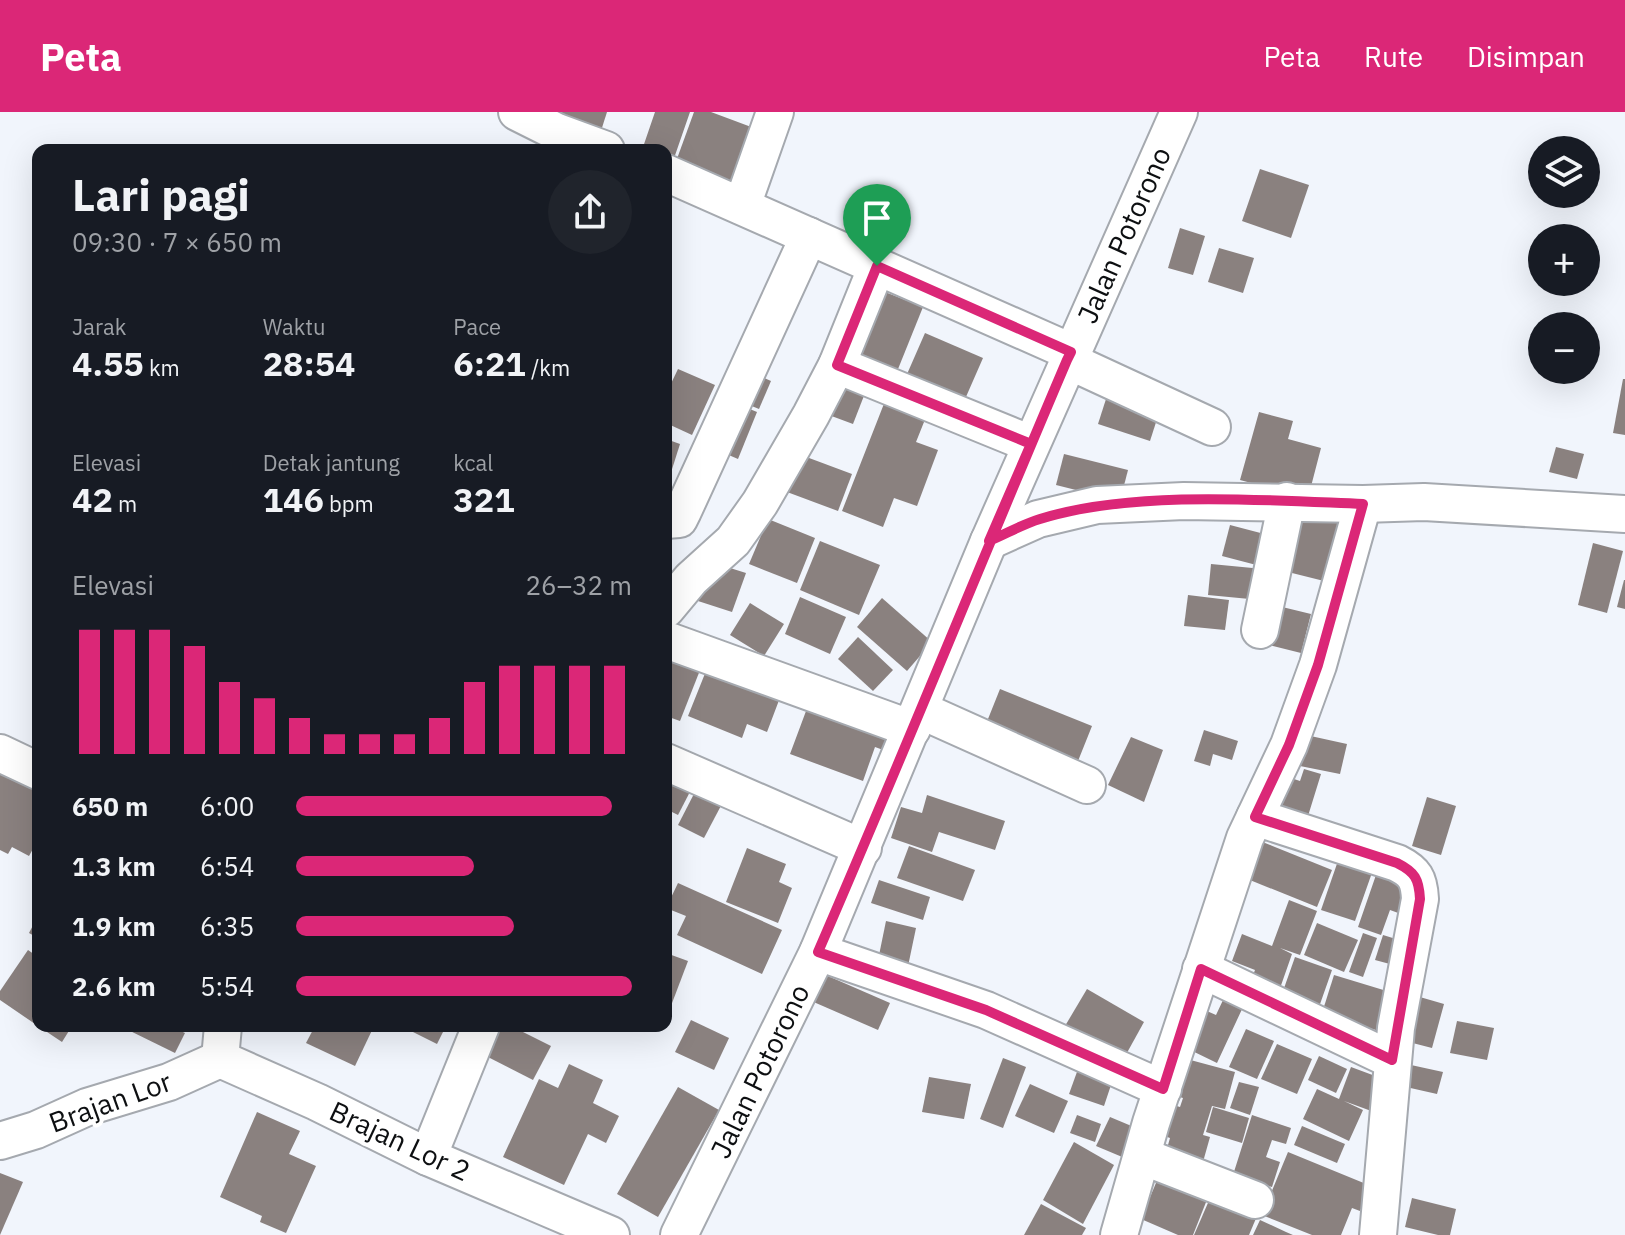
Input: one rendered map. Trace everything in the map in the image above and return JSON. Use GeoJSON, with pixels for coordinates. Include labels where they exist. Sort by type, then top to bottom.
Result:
{"type":"FeatureCollection","features":[{"type":"Feature","properties":{"kind":"street"},"geometry":{"type":"LineString","coordinates":[[517,112],[590,144]]}},
{"type":"Feature","properties":{"kind":"street"},"geometry":{"type":"LineString","coordinates":[[742,206],[775,112]]}},
{"type":"Feature","properties":{"kind":"street","name":"Jalan Potorono"},"geometry":{"type":"LineString","coordinates":[[679,1235],[818,952],[989,541],[1179,112]]}},
{"type":"Feature","properties":{"kind":"street"},"geometry":{"type":"LineString","coordinates":[[672,176],[877,266],[1212,427]]}},
{"type":"Feature","properties":{"kind":"street"},"geometry":{"type":"LineString","coordinates":[[672,520],[679,519],[683,511],[809,236]]}},
{"type":"Feature","properties":{"kind":"street"},"geometry":{"type":"LineString","coordinates":[[672,602],[691,579],[733,541],[811,415],[837,365],[877,266]]}},
{"type":"Feature","properties":{"kind":"street"},"geometry":{"type":"LineString","coordinates":[[837,365],[1031,444]]}},
{"type":"Feature","properties":{"kind":"street"},"geometry":{"type":"LineString","coordinates":[[989,541],[1038,519],[1097,505],[1184,501],[1424,502],[1625,514]]}},
{"type":"Feature","properties":{"kind":"street"},"geometry":{"type":"LineString","coordinates":[[1260,630],[1287,501]]}},
{"type":"Feature","properties":{"kind":"street"},"geometry":{"type":"LineString","coordinates":[[1119,1235],[1245,838],[1289,745],[1318,665],[1363,504]]}},
{"type":"Feature","properties":{"kind":"street"},"geometry":{"type":"LineString","coordinates":[[672,642],[916,720],[1087,785]]}},
{"type":"Feature","properties":{"kind":"street"},"geometry":{"type":"LineString","coordinates":[[0,753],[32,768]]}},
{"type":"Feature","properties":{"kind":"street"},"geometry":{"type":"LineString","coordinates":[[672,765],[863,848]]}},
{"type":"Feature","properties":{"kind":"street"},"geometry":{"type":"LineString","coordinates":[[1255,817],[1397,863],[1413,871],[1420,883],[1420,899],[1392,1060],[1378,1235]]}},
{"type":"Feature","properties":{"kind":"street"},"geometry":{"type":"LineString","coordinates":[[818,952],[986,1010],[1163,1089]]}},
{"type":"Feature","properties":{"kind":"street"},"geometry":{"type":"LineString","coordinates":[[1201,969],[1392,1060]]}},
{"type":"Feature","properties":{"kind":"street"},"geometry":{"type":"LineString","coordinates":[[428,1157],[479,1032]]}},
{"type":"Feature","properties":{"kind":"street","name":"Brajan Lor 2"},"geometry":{"type":"LineString","coordinates":[[221,1043],[317,1102],[428,1157],[611,1235]]}},
{"type":"Feature","properties":{"kind":"street","name":"Brajan Lor"},"geometry":{"type":"LineString","coordinates":[[0,1141],[36,1130],[87,1107],[169,1082],[221,1043]]}},
{"type":"Feature","properties":{"kind":"street"},"geometry":{"type":"LineString","coordinates":[[1142,1156],[1255,1200]]}},
{"type":"Feature","properties":{"kind":"building"},"geometry":{"type":"Polygon","coordinates":[[[562,112],[607,112],[600,134],[559,120],[562,112]]]}},
{"type":"Feature","properties":{"kind":"building"},"geometry":{"type":"Polygon","coordinates":[[[655,112],[690,112],[672,164],[672,144],[644,144],[655,112]]]}},
{"type":"Feature","properties":{"kind":"building"},"geometry":{"type":"Polygon","coordinates":[[[694,112],[711,112],[762,131],[740,191],[674,167],[694,112]]]}},
{"type":"Feature","properties":{"kind":"building"},"geometry":{"type":"Polygon","coordinates":[[[1260,169],[1309,185],[1291,238],[1242,221],[1260,169]]]}},
{"type":"Feature","properties":{"kind":"building"},"geometry":{"type":"Polygon","coordinates":[[[1180,228],[1205,236],[1193,275],[1168,268],[1180,228]]]}},
{"type":"Feature","properties":{"kind":"building"},"geometry":{"type":"Polygon","coordinates":[[[1219,248],[1254,258],[1243,293],[1208,282],[1219,248]]]}},
{"type":"Feature","properties":{"kind":"building"},"geometry":{"type":"Polygon","coordinates":[[[880,290],[923,307],[894,379],[852,362],[880,290]]]}},
{"type":"Feature","properties":{"kind":"building"},"geometry":{"type":"Polygon","coordinates":[[[925,333],[983,358],[962,406],[904,381],[925,333]]]}},
{"type":"Feature","properties":{"kind":"building"},"geometry":{"type":"Polygon","coordinates":[[[678,369],[715,385],[692,435],[672,426],[672,382],[678,369]]]}},
{"type":"Feature","properties":{"kind":"building"},"geometry":{"type":"Polygon","coordinates":[[[749,371],[771,381],[759,409],[737,400],[749,371]]]}},
{"type":"Feature","properties":{"kind":"building"},"geometry":{"type":"Polygon","coordinates":[[[832,375],[867,388],[853,424],[818,411],[832,375]]]}},
{"type":"Feature","properties":{"kind":"building"},"geometry":{"type":"Polygon","coordinates":[[[1625,379],[1625,435],[1613,433],[1625,379]]]}},
{"type":"Feature","properties":{"kind":"building"},"geometry":{"type":"Polygon","coordinates":[[[887,396],[928,412],[916,442],[938,450],[917,506],[894,498],[883,527],[842,511],[887,396]]]}},
{"type":"Feature","properties":{"kind":"building"},"geometry":{"type":"Polygon","coordinates":[[[1106,399],[1158,416],[1150,441],[1098,424],[1106,399]]]}},
{"type":"Feature","properties":{"kind":"building"},"geometry":{"type":"Polygon","coordinates":[[[735,403],[757,412],[738,459],[717,450],[735,403]]]}},
{"type":"Feature","properties":{"kind":"building"},"geometry":{"type":"Polygon","coordinates":[[[1259,412],[1293,421],[1288,439],[1321,448],[1308,498],[1240,480],[1259,412]]]}},
{"type":"Feature","properties":{"kind":"building"},"geometry":{"type":"Polygon","coordinates":[[[672,441],[680,444],[672,469],[672,441]]]}},
{"type":"Feature","properties":{"kind":"building"},"geometry":{"type":"Polygon","coordinates":[[[1556,447],[1584,454],[1577,479],[1549,472],[1556,447]]]}},
{"type":"Feature","properties":{"kind":"building"},"geometry":{"type":"Polygon","coordinates":[[[1064,454],[1128,470],[1120,501],[1056,485],[1064,454]]]}},
{"type":"Feature","properties":{"kind":"building"},"geometry":{"type":"Polygon","coordinates":[[[801,455],[852,474],[838,511],[787,492],[801,455]]]}},
{"type":"Feature","properties":{"kind":"building"},"geometry":{"type":"Polygon","coordinates":[[[1299,512],[1347,524],[1332,583],[1284,571],[1299,512]]]}},
{"type":"Feature","properties":{"kind":"building"},"geometry":{"type":"Polygon","coordinates":[[[768,519],[815,538],[797,583],[749,564],[768,519]]]}},
{"type":"Feature","properties":{"kind":"building"},"geometry":{"type":"Polygon","coordinates":[[[1230,525],[1272,536],[1264,567],[1222,556],[1230,525]]]}},
{"type":"Feature","properties":{"kind":"building"},"geometry":{"type":"Polygon","coordinates":[[[820,541],[880,565],[859,615],[800,590],[820,541]]]}},
{"type":"Feature","properties":{"kind":"building"},"geometry":{"type":"Polygon","coordinates":[[[1593,543],[1623,551],[1607,613],[1578,605],[1593,543]]]}},
{"type":"Feature","properties":{"kind":"building"},"geometry":{"type":"Polygon","coordinates":[[[711,562],[746,573],[732,612],[698,601],[711,562]]]}},
{"type":"Feature","properties":{"kind":"building"},"geometry":{"type":"Polygon","coordinates":[[[1211,564],[1263,569],[1260,600],[1208,595],[1211,564]]]}},
{"type":"Feature","properties":{"kind":"building"},"geometry":{"type":"Polygon","coordinates":[[[1625,580],[1625,609],[1617,607],[1625,580]]]}},
{"type":"Feature","properties":{"kind":"building"},"geometry":{"type":"Polygon","coordinates":[[[1188,595],[1229,600],[1225,630],[1184,626],[1188,595]]]}},
{"type":"Feature","properties":{"kind":"building"},"geometry":{"type":"Polygon","coordinates":[[[800,597],[846,617],[830,654],[785,634],[800,597]]]}},
{"type":"Feature","properties":{"kind":"building"},"geometry":{"type":"Polygon","coordinates":[[[882,598],[932,642],[907,671],[857,627],[882,598]]]}},
{"type":"Feature","properties":{"kind":"building"},"geometry":{"type":"Polygon","coordinates":[[[750,603],[784,624],[764,656],[730,635],[750,603]]]}},
{"type":"Feature","properties":{"kind":"building"},"geometry":{"type":"Polygon","coordinates":[[[1274,605],[1311,614],[1301,653],[1265,644],[1274,605]]]}},
{"type":"Feature","properties":{"kind":"building"},"geometry":{"type":"Polygon","coordinates":[[[858,637],[893,670],[873,691],[838,659],[858,637]]]}},
{"type":"Feature","properties":{"kind":"building"},"geometry":{"type":"Polygon","coordinates":[[[672,647],[704,660],[680,721],[672,718],[672,647]]]}},
{"type":"Feature","properties":{"kind":"building"},"geometry":{"type":"Polygon","coordinates":[[[708,666],[781,695],[767,732],[747,724],[742,738],[688,716],[708,666]]]}},
{"type":"Feature","properties":{"kind":"building"},"geometry":{"type":"Polygon","coordinates":[[[1000,689],[1092,726],[1074,771],[982,734],[1000,689]]]}},
{"type":"Feature","properties":{"kind":"building"},"geometry":{"type":"Polygon","coordinates":[[[812,695],[895,725],[886,751],[875,747],[863,781],[790,754],[812,695]]]}},
{"type":"Feature","properties":{"kind":"building"},"geometry":{"type":"Polygon","coordinates":[[[1204,730],[1238,741],[1232,760],[1213,754],[1210,766],[1194,761],[1204,730]]]}},
{"type":"Feature","properties":{"kind":"building"},"geometry":{"type":"Polygon","coordinates":[[[1306,735],[1347,744],[1340,774],[1300,766],[1306,735]]]}},
{"type":"Feature","properties":{"kind":"building"},"geometry":{"type":"Polygon","coordinates":[[[1131,737],[1163,750],[1144,802],[1108,785],[1131,737]]]}},
{"type":"Feature","properties":{"kind":"building"},"geometry":{"type":"Polygon","coordinates":[[[0,767],[32,786],[32,851],[29,856],[12,847],[8,854],[0,850],[0,767]]]}},
{"type":"Feature","properties":{"kind":"building"},"geometry":{"type":"Polygon","coordinates":[[[1304,769],[1321,774],[1308,816],[1275,806],[1285,776],[1300,781],[1304,769]]]}},
{"type":"Feature","properties":{"kind":"building"},"geometry":{"type":"Polygon","coordinates":[[[672,774],[694,784],[678,815],[672,812],[672,774]]]}},
{"type":"Feature","properties":{"kind":"building"},"geometry":{"type":"Polygon","coordinates":[[[698,786],[724,800],[704,838],[678,825],[698,786]]]}},
{"type":"Feature","properties":{"kind":"building"},"geometry":{"type":"Polygon","coordinates":[[[927,795],[1005,821],[995,850],[939,832],[932,852],[891,838],[901,807],[922,813],[927,795]]]}},
{"type":"Feature","properties":{"kind":"building"},"geometry":{"type":"Polygon","coordinates":[[[1427,797],[1456,806],[1441,855],[1412,846],[1427,797]]]}},
{"type":"Feature","properties":{"kind":"building"},"geometry":{"type":"Polygon","coordinates":[[[1255,839],[1332,870],[1317,907],[1240,876],[1255,839]]]}},
{"type":"Feature","properties":{"kind":"building"},"geometry":{"type":"Polygon","coordinates":[[[909,846],[975,870],[963,901],[897,878],[909,846]]]}},
{"type":"Feature","properties":{"kind":"building"},"geometry":{"type":"Polygon","coordinates":[[[747,848],[786,864],[779,882],[792,888],[778,923],[726,902],[747,848]]]}},
{"type":"Feature","properties":{"kind":"building"},"geometry":{"type":"Polygon","coordinates":[[[1340,855],[1374,867],[1355,921],[1321,910],[1340,855]]]}},
{"type":"Feature","properties":{"kind":"building"},"geometry":{"type":"Polygon","coordinates":[[[1376,875],[1411,887],[1401,914],[1390,910],[1381,935],[1358,927],[1376,875]]]}},
{"type":"Feature","properties":{"kind":"building"},"geometry":{"type":"Polygon","coordinates":[[[879,880],[930,897],[923,920],[871,903],[879,880]]]}},
{"type":"Feature","properties":{"kind":"building"},"geometry":{"type":"Polygon","coordinates":[[[678,883],[782,930],[762,974],[677,935],[686,916],[672,910],[672,896],[678,883]]]}},
{"type":"Feature","properties":{"kind":"building"},"geometry":{"type":"Polygon","coordinates":[[[1289,900],[1317,911],[1300,955],[1280,948],[1292,954],[1278,994],[1250,983],[1255,970],[1232,961],[1242,934],[1272,946],[1289,900]]]}},
{"type":"Feature","properties":{"kind":"building"},"geometry":{"type":"Polygon","coordinates":[[[886,921],[916,928],[907,971],[877,965],[886,921]]]}},
{"type":"Feature","properties":{"kind":"building"},"geometry":{"type":"Polygon","coordinates":[[[1317,923],[1358,940],[1344,972],[1304,955],[1317,923]]]}},
{"type":"Feature","properties":{"kind":"building"},"geometry":{"type":"Polygon","coordinates":[[[1363,933],[1377,938],[1363,977],[1349,972],[1363,933]]]}},
{"type":"Feature","properties":{"kind":"building"},"geometry":{"type":"Polygon","coordinates":[[[1383,935],[1409,943],[1401,967],[1375,960],[1383,935]]]}},
{"type":"Feature","properties":{"kind":"building"},"geometry":{"type":"Polygon","coordinates":[[[28,950],[32,953],[32,1022],[0,1000],[0,991],[28,950]]]}},
{"type":"Feature","properties":{"kind":"building"},"geometry":{"type":"Polygon","coordinates":[[[672,955],[688,961],[672,1003],[672,955]]]}},
{"type":"Feature","properties":{"kind":"building"},"geometry":{"type":"Polygon","coordinates":[[[1295,957],[1332,970],[1319,1007],[1282,994],[1295,957]]]}},
{"type":"Feature","properties":{"kind":"building"},"geometry":{"type":"Polygon","coordinates":[[[821,973],[890,1003],[878,1030],[809,1000],[821,973]]]}},
{"type":"Feature","properties":{"kind":"building"},"geometry":{"type":"Polygon","coordinates":[[[1334,975],[1390,992],[1379,1031],[1322,1013],[1334,975]]]}},
{"type":"Feature","properties":{"kind":"building"},"geometry":{"type":"Polygon","coordinates":[[[1087,989],[1144,1022],[1123,1060],[1065,1026],[1087,989]]]}},
{"type":"Feature","properties":{"kind":"building"},"geometry":{"type":"Polygon","coordinates":[[[1413,995],[1444,1004],[1432,1048],[1401,1040],[1413,995]]]}},
{"type":"Feature","properties":{"kind":"building"},"geometry":{"type":"Polygon","coordinates":[[[1224,998],[1243,1007],[1217,1063],[1182,1046],[1200,1008],[1216,1015],[1224,998]]]}},
{"type":"Feature","properties":{"kind":"building"},"geometry":{"type":"Polygon","coordinates":[[[691,1020],[729,1038],[714,1070],[675,1052],[691,1020]]]}},
{"type":"Feature","properties":{"kind":"building"},"geometry":{"type":"Polygon","coordinates":[[[1457,1021],[1494,1028],[1487,1060],[1450,1053],[1457,1021]]]}},
{"type":"Feature","properties":{"kind":"building"},"geometry":{"type":"Polygon","coordinates":[[[1246,1029],[1274,1041],[1257,1079],[1229,1067],[1246,1029]]]}},
{"type":"Feature","properties":{"kind":"building"},"geometry":{"type":"Polygon","coordinates":[[[47,1032],[68,1032],[62,1042],[47,1032]]]}},
{"type":"Feature","properties":{"kind":"building"},"geometry":{"type":"Polygon","coordinates":[[[132,1032],[185,1033],[175,1053],[132,1032]]]}},
{"type":"Feature","properties":{"kind":"building"},"geometry":{"type":"Polygon","coordinates":[[[312,1032],[371,1032],[355,1066],[306,1043],[312,1032]]]}},
{"type":"Feature","properties":{"kind":"building"},"geometry":{"type":"Polygon","coordinates":[[[413,1032],[443,1032],[437,1044],[413,1032]]]}},
{"type":"Feature","properties":{"kind":"building"},"geometry":{"type":"Polygon","coordinates":[[[495,1032],[523,1032],[551,1046],[533,1080],[484,1055],[495,1032]]]}},
{"type":"Feature","properties":{"kind":"building"},"geometry":{"type":"Polygon","coordinates":[[[1277,1044],[1312,1059],[1297,1094],[1261,1079],[1277,1044]]]}},
{"type":"Feature","properties":{"kind":"building"},"geometry":{"type":"Polygon","coordinates":[[[1319,1056],[1347,1069],[1336,1093],[1308,1080],[1319,1056]]]}},
{"type":"Feature","properties":{"kind":"building"},"geometry":{"type":"Polygon","coordinates":[[[1003,1058],[1026,1067],[1003,1128],[980,1119],[1003,1058]]]}},
{"type":"Feature","properties":{"kind":"building"},"geometry":{"type":"Polygon","coordinates":[[[1082,1058],[1116,1070],[1104,1106],[1069,1094],[1082,1058]]]}},
{"type":"Feature","properties":{"kind":"building"},"geometry":{"type":"Polygon","coordinates":[[[1183,1058],[1235,1072],[1225,1109],[1212,1106],[1203,1135],[1210,1137],[1201,1169],[1164,1159],[1170,1138],[1159,1134],[1167,1103],[1180,1107],[1183,1098],[1173,1095],[1183,1058]]]}},
{"type":"Feature","properties":{"kind":"building"},"geometry":{"type":"Polygon","coordinates":[[[569,1064],[603,1080],[593,1103],[619,1116],[606,1143],[588,1134],[564,1185],[503,1157],[539,1079],[558,1088],[569,1064]]]}},
{"type":"Feature","properties":{"kind":"building"},"geometry":{"type":"Polygon","coordinates":[[[1411,1065],[1443,1072],[1437,1094],[1406,1087],[1411,1065]]]}},
{"type":"Feature","properties":{"kind":"building"},"geometry":{"type":"Polygon","coordinates":[[[1351,1067],[1386,1080],[1374,1112],[1344,1101],[1363,1110],[1349,1141],[1303,1119],[1317,1089],[1339,1099],[1351,1067]]]}},
{"type":"Feature","properties":{"kind":"building"},"geometry":{"type":"Polygon","coordinates":[[[929,1077],[971,1084],[964,1119],[922,1112],[929,1077]]]}},
{"type":"Feature","properties":{"kind":"building"},"geometry":{"type":"Polygon","coordinates":[[[1239,1082],[1259,1087],[1250,1115],[1230,1108],[1239,1082]]]}},
{"type":"Feature","properties":{"kind":"building"},"geometry":{"type":"Polygon","coordinates":[[[1030,1084],[1068,1101],[1054,1133],[1015,1116],[1030,1084]]]}},
{"type":"Feature","properties":{"kind":"building"},"geometry":{"type":"Polygon","coordinates":[[[678,1087],[719,1110],[658,1217],[617,1194],[678,1087]]]}},
{"type":"Feature","properties":{"kind":"building"},"geometry":{"type":"Polygon","coordinates":[[[1213,1107],[1249,1118],[1242,1143],[1206,1132],[1213,1107]]]}},
{"type":"Feature","properties":{"kind":"building"},"geometry":{"type":"Polygon","coordinates":[[[257,1112],[300,1131],[289,1154],[316,1166],[286,1233],[260,1222],[262,1216],[220,1197],[257,1112]]]}},
{"type":"Feature","properties":{"kind":"building"},"geometry":{"type":"Polygon","coordinates":[[[1077,1115],[1101,1124],[1095,1142],[1070,1133],[1077,1115]]]}},
{"type":"Feature","properties":{"kind":"building"},"geometry":{"type":"Polygon","coordinates":[[[1252,1115],[1291,1128],[1286,1144],[1272,1140],[1266,1157],[1280,1162],[1272,1187],[1233,1175],[1252,1115]]]}},
{"type":"Feature","properties":{"kind":"building"},"geometry":{"type":"Polygon","coordinates":[[[1110,1117],[1141,1130],[1127,1159],[1096,1146],[1110,1117]]]}},
{"type":"Feature","properties":{"kind":"building"},"geometry":{"type":"Polygon","coordinates":[[[1302,1126],[1345,1144],[1337,1163],[1294,1145],[1302,1126]]]}},
{"type":"Feature","properties":{"kind":"building"},"geometry":{"type":"Polygon","coordinates":[[[1074,1142],[1114,1165],[1083,1224],[1043,1200],[1074,1142]]]}},
{"type":"Feature","properties":{"kind":"building"},"geometry":{"type":"Polygon","coordinates":[[[1288,1152],[1371,1186],[1360,1211],[1352,1208],[1341,1235],[1312,1235],[1262,1215],[1288,1152]]]}},
{"type":"Feature","properties":{"kind":"building"},"geometry":{"type":"Polygon","coordinates":[[[1163,1166],[1212,1187],[1193,1235],[1178,1235],[1141,1219],[1163,1166]]]}},
{"type":"Feature","properties":{"kind":"building"},"geometry":{"type":"Polygon","coordinates":[[[0,1173],[23,1182],[0,1235],[0,1173]]]}},
{"type":"Feature","properties":{"kind":"building"},"geometry":{"type":"Polygon","coordinates":[[[1211,1196],[1257,1216],[1249,1235],[1194,1235],[1211,1196]]]}},
{"type":"Feature","properties":{"kind":"building"},"geometry":{"type":"Polygon","coordinates":[[[1412,1198],[1456,1209],[1450,1235],[1405,1227],[1412,1198]]]}},
{"type":"Feature","properties":{"kind":"building"},"geometry":{"type":"Polygon","coordinates":[[[1041,1204],[1086,1228],[1082,1235],[1024,1235],[1041,1204]]]}},
{"type":"Feature","properties":{"kind":"building"},"geometry":{"type":"Polygon","coordinates":[[[1260,1220],[1286,1232],[1293,1235],[1253,1235],[1260,1220]]]}},
{"type":"Feature","properties":{"kind":"route"},"geometry":{"type":"LineString","coordinates":[[877,266],[837,365],[1031,444],[989,541],[1038,519],[1097,505],[1184,501],[1363,504],[1318,665],[1289,745],[1255,817],[1397,863],[1413,871],[1420,883],[1420,899],[1392,1060],[1201,969],[1163,1089],[986,1010],[818,952],[989,541],[1071,352],[877,266]]}}]}
